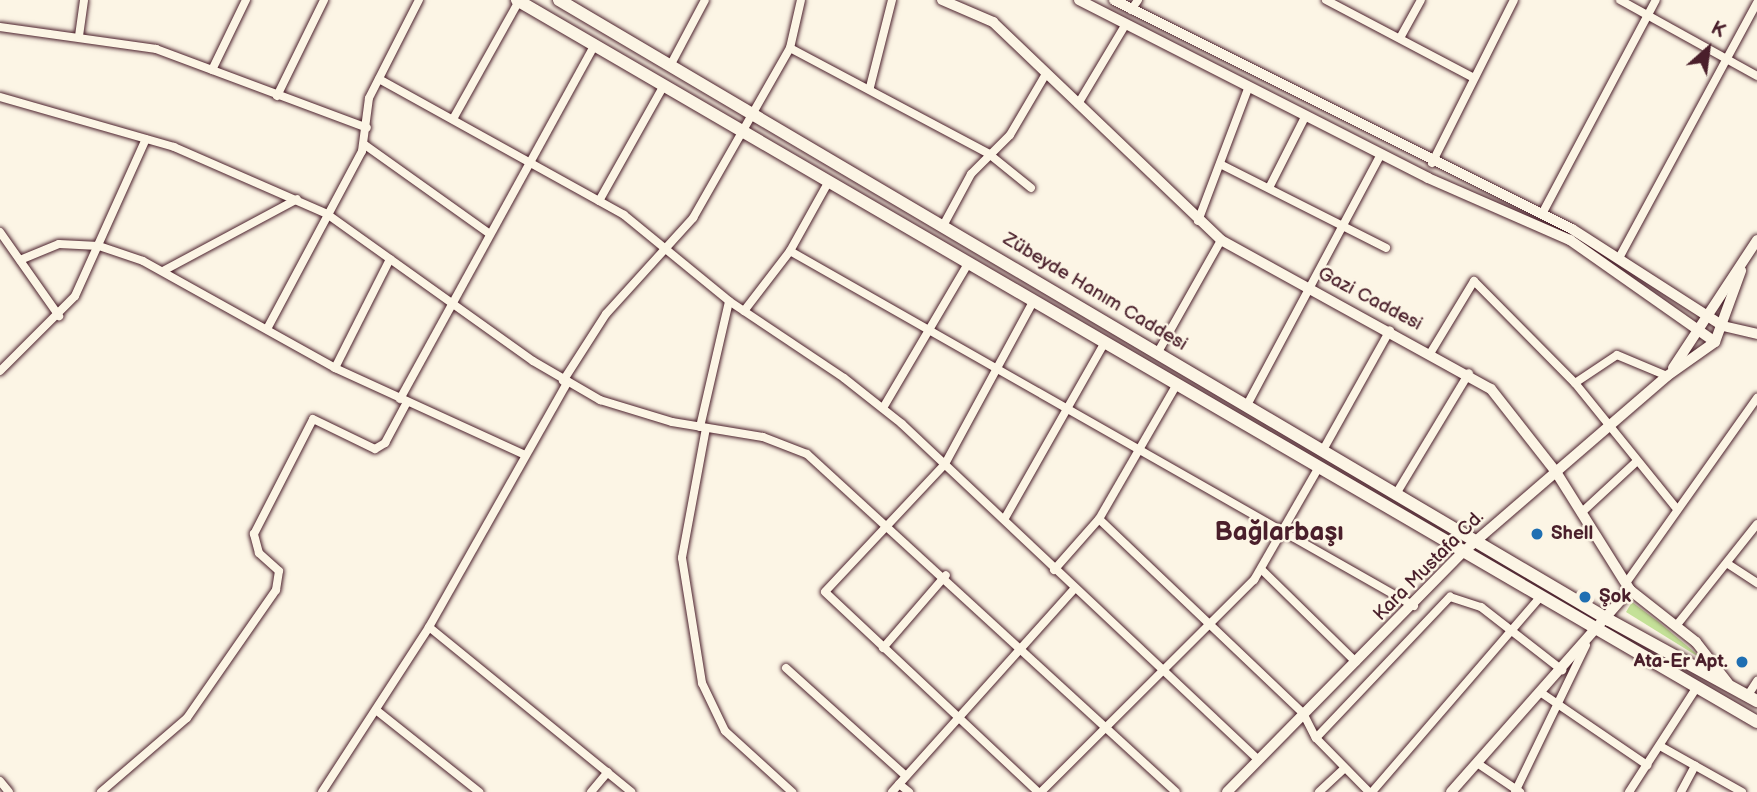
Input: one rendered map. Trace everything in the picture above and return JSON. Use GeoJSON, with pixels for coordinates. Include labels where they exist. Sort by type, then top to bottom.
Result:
{"type":"FeatureCollection","features":[{"type":"Feature","properties":{"kind":"main road","name":"Zübeyde Hanım Caddesi"},"geometry":{"type":"LineString","coordinates":[[559,0],[755,112],[1609,620],[1752,698]]}},
{"type":"Feature","properties":{"kind":"main road"},"geometry":{"type":"LineString","coordinates":[[518,1],[1320,467],[1462,553],[1757,722]]}},
{"type":"Feature","properties":{"kind":"street"},"geometry":{"type":"LineString","coordinates":[[79,36],[84,0]]}},
{"type":"Feature","properties":{"kind":"street"},"geometry":{"type":"LineString","coordinates":[[212,70],[246,0]]}},
{"type":"Feature","properties":{"kind":"street"},"geometry":{"type":"LineString","coordinates":[[277,96],[324,0]]}},
{"type":"Feature","properties":{"kind":"street"},"geometry":{"type":"LineString","coordinates":[[267,329],[365,145],[369,98],[419,0]]}},
{"type":"Feature","properties":{"kind":"street"},"geometry":{"type":"LineString","coordinates":[[671,64],[705,0]]}},
{"type":"Feature","properties":{"kind":"street"},"geometry":{"type":"LineString","coordinates":[[322,792],[429,626],[565,382],[606,314],[668,251],[745,133],[790,48],[801,0]]}},
{"type":"Feature","properties":{"kind":"street"},"geometry":{"type":"LineString","coordinates":[[870,87],[892,0]]}},
{"type":"Feature","properties":{"kind":"street","name":"Gazi Caddesi"},"geometry":{"type":"LineString","coordinates":[[942,0],[956,2],[993,22],[1198,221],[1221,240],[1391,330],[1469,373],[1492,389],[1556,471],[1628,587],[1676,626],[1728,683]]}},
{"type":"Feature","properties":{"kind":"street"},"geometry":{"type":"LineString","coordinates":[[1079,0],[1124,27],[1248,89],[1381,154],[1570,240],[1715,342]]}},
{"type":"Feature","properties":{"kind":"street"},"geometry":{"type":"LineString","coordinates":[[1114,0],[1135,5],[1431,164],[1542,214],[1619,258],[1723,326],[1757,334]]}},
{"type":"Feature","properties":{"kind":"street"},"geometry":{"type":"LineString","coordinates":[[1326,0],[1474,78]]}},
{"type":"Feature","properties":{"kind":"street"},"geometry":{"type":"LineString","coordinates":[[1400,38],[1420,0]]}},
{"type":"Feature","properties":{"kind":"street"},"geometry":{"type":"LineString","coordinates":[[1431,164],[1514,0]]}},
{"type":"Feature","properties":{"kind":"street"},"geometry":{"type":"LineString","coordinates":[[1620,0],[1757,76]]}},
{"type":"Feature","properties":{"kind":"street"},"geometry":{"type":"LineString","coordinates":[[1542,214],[1656,0]]}},
{"type":"Feature","properties":{"kind":"street"},"geometry":{"type":"LineString","coordinates":[[453,119],[518,1]]}},
{"type":"Feature","properties":{"kind":"street"},"geometry":{"type":"LineString","coordinates":[[1619,258],[1757,3]]}},
{"type":"Feature","properties":{"kind":"street"},"geometry":{"type":"LineString","coordinates":[[0,27],[79,36],[156,49],[367,128]]}},
{"type":"Feature","properties":{"kind":"street"},"geometry":{"type":"LineString","coordinates":[[1077,104],[1124,27]]}},
{"type":"Feature","properties":{"kind":"street"},"geometry":{"type":"LineString","coordinates":[[101,792],[187,718],[276,590],[279,572],[259,553],[254,534],[313,419],[379,448],[452,303],[595,46]]}},
{"type":"Feature","properties":{"kind":"street"},"geometry":{"type":"LineString","coordinates":[[790,48],[870,87],[989,154],[1031,188]]}},
{"type":"Feature","properties":{"kind":"street"},"geometry":{"type":"LineString","coordinates":[[944,224],[989,154],[1010,135],[1046,74]]}},
{"type":"Feature","properties":{"kind":"street"},"geometry":{"type":"LineString","coordinates":[[379,79],[599,201],[668,251],[729,301],[883,408],[1005,518],[1073,590],[1258,760]]}},
{"type":"Feature","properties":{"kind":"street"},"geometry":{"type":"LineString","coordinates":[[599,201],[664,85]]}},
{"type":"Feature","properties":{"kind":"street"},"geometry":{"type":"LineString","coordinates":[[1198,221],[1248,89]]}},
{"type":"Feature","properties":{"kind":"street"},"geometry":{"type":"LineString","coordinates":[[0,97],[146,139],[297,199],[327,214],[565,382],[600,400],[703,428],[763,438],[807,454],[946,575],[1105,722],[1175,792]]}},
{"type":"Feature","properties":{"kind":"street"},"geometry":{"type":"LineString","coordinates":[[1270,186],[1306,117]]}},
{"type":"Feature","properties":{"kind":"street"},"geometry":{"type":"LineString","coordinates":[[0,356],[3,368],[59,316],[99,246],[146,139]]}},
{"type":"Feature","properties":{"kind":"street"},"geometry":{"type":"LineString","coordinates":[[365,145],[490,234]]}},
{"type":"Feature","properties":{"kind":"street"},"geometry":{"type":"LineString","coordinates":[[1247,405],[1381,154]]}},
{"type":"Feature","properties":{"kind":"street"},"geometry":{"type":"LineString","coordinates":[[1220,164],[1270,186],[1386,248]]}},
{"type":"Feature","properties":{"kind":"street"},"geometry":{"type":"LineString","coordinates":[[744,311],[790,251],[830,181]]}},
{"type":"Feature","properties":{"kind":"street"},"geometry":{"type":"LineString","coordinates":[[163,271],[297,199]]}},
{"type":"Feature","properties":{"kind":"street"},"geometry":{"type":"LineString","coordinates":[[0,232],[59,316]]}},
{"type":"Feature","properties":{"kind":"street"},"geometry":{"type":"LineString","coordinates":[[1158,352],[1221,240]]}},
{"type":"Feature","properties":{"kind":"street"},"geometry":{"type":"LineString","coordinates":[[1667,376],[1741,271],[1757,240]]}},
{"type":"Feature","properties":{"kind":"street"},"geometry":{"type":"LineString","coordinates":[[20,260],[48,245],[99,246],[163,271],[213,304],[267,329],[335,368],[525,455]]}},
{"type":"Feature","properties":{"kind":"street"},"geometry":{"type":"LineString","coordinates":[[790,251],[999,368],[1139,453],[1414,606]]}},
{"type":"Feature","properties":{"kind":"street"},"geometry":{"type":"LineString","coordinates":[[335,368],[390,259]]}},
{"type":"Feature","properties":{"kind":"street"},"geometry":{"type":"LineString","coordinates":[[883,408],[931,330],[968,262]]}},
{"type":"Feature","properties":{"kind":"street"},"geometry":{"type":"LineString","coordinates":[[1667,376],[1715,342],[1741,271]]}},
{"type":"Feature","properties":{"kind":"street"},"geometry":{"type":"LineString","coordinates":[[1430,352],[1474,281],[1575,383],[1636,462],[1677,509]]}},
{"type":"Feature","properties":{"kind":"street"},"geometry":{"type":"LineString","coordinates":[[1034,300],[945,464],[825,592],[1040,792],[1105,722],[1261,569],[1286,533],[1320,467]]}},
{"type":"Feature","properties":{"kind":"street"},"geometry":{"type":"LineString","coordinates":[[729,301],[703,428],[682,558],[702,683],[725,731],[792,792]]}},
{"type":"Feature","properties":{"kind":"street"},"geometry":{"type":"LineString","coordinates":[[1323,450],[1391,330]]}},
{"type":"Feature","properties":{"kind":"street"},"geometry":{"type":"LineString","coordinates":[[1005,518],[1105,342]]}},
{"type":"Feature","properties":{"kind":"street"},"geometry":{"type":"LineString","coordinates":[[1575,383],[1617,355],[1667,376]]}},
{"type":"Feature","properties":{"kind":"street"},"geometry":{"type":"LineString","coordinates":[[1396,494],[1469,373]]}},
{"type":"Feature","properties":{"kind":"street","name":"Kara Mustafa Cd."},"geometry":{"type":"LineString","coordinates":[[1227,792],[1303,713],[1414,606],[1462,553],[1667,376]]}},
{"type":"Feature","properties":{"kind":"street"},"geometry":{"type":"LineString","coordinates":[[1054,570],[1099,519],[1177,384]]}},
{"type":"Feature","properties":{"kind":"street"},"geometry":{"type":"LineString","coordinates":[[1451,792],[1540,692],[1609,620],[1677,509],[1757,398]]}},
{"type":"Feature","properties":{"kind":"street"},"geometry":{"type":"LineString","coordinates":[[1581,513],[1636,462]]}},
{"type":"Feature","properties":{"kind":"street"},"geometry":{"type":"LineString","coordinates":[[1099,519],[1303,713],[1316,738],[1343,770],[1371,792],[1514,632],[1541,596]]}},
{"type":"Feature","properties":{"kind":"street"},"geometry":{"type":"LineString","coordinates":[[1676,626],[1728,564],[1757,524]]}},
{"type":"Feature","properties":{"kind":"street"},"geometry":{"type":"LineString","coordinates":[[1728,564],[1757,583]]}},
{"type":"Feature","properties":{"kind":"street"},"geometry":{"type":"LineString","coordinates":[[1261,569],[1356,662]]}},
{"type":"Feature","properties":{"kind":"street"},"geometry":{"type":"LineString","coordinates":[[883,648],[946,575]]}},
{"type":"Feature","properties":{"kind":"street"},"geometry":{"type":"LineString","coordinates":[[891,792],[960,719],[1022,645],[1073,590]]}},
{"type":"Feature","properties":{"kind":"street"},"geometry":{"type":"LineString","coordinates":[[1316,738],[1439,601],[1470,601],[1562,670]]}},
{"type":"Feature","properties":{"kind":"street"},"geometry":{"type":"LineString","coordinates":[[429,626],[631,792]]}},
{"type":"Feature","properties":{"kind":"street"},"geometry":{"type":"LineString","coordinates":[[1477,763],[1517,791],[1561,706],[1586,645]]}},
{"type":"Feature","properties":{"kind":"street"},"geometry":{"type":"LineString","coordinates":[[786,668],[906,776]]}},
{"type":"Feature","properties":{"kind":"street"},"geometry":{"type":"LineString","coordinates":[[1752,698],[1757,681]]}},
{"type":"Feature","properties":{"kind":"street"},"geometry":{"type":"LineString","coordinates":[[1629,792],[1697,687]]}},
{"type":"Feature","properties":{"kind":"street"},"geometry":{"type":"LineString","coordinates":[[1540,692],[1647,765]]}},
{"type":"Feature","properties":{"kind":"street"},"geometry":{"type":"LineString","coordinates":[[376,710],[479,792]]}},
{"type":"Feature","properties":{"kind":"street"},"geometry":{"type":"LineString","coordinates":[[1660,746],[1742,792]]}},
{"type":"Feature","properties":{"kind":"street"},"geometry":{"type":"LineString","coordinates":[[1681,792],[1695,766]]}},
{"type":"Feature","properties":{"kind":"street"},"geometry":{"type":"LineString","coordinates":[[1319,792],[1343,770]]}},
{"type":"Feature","properties":{"kind":"street"},"geometry":{"type":"LineString","coordinates":[[591,792],[608,772]]}},
{"type":"Feature","properties":{"kind":"street"},"geometry":{"type":"LineString","coordinates":[[0,781],[9,792]]}},
{"type":"Feature","properties":{"kind":"street"},"geometry":{"type":"LineString","coordinates":[[899,784],[909,792]]}},
{"type":"Feature","properties":{"kind":"green space"},"geometry":{"type":"Polygon","coordinates":[[[1632,602],[1660,623],[1705,661],[1626,612],[1632,602]]]}},
{"type":"Feature","properties":{"kind":"place","name":"Shell"},"geometry":{"type":"Point","coordinates":[1537,534]}},
{"type":"Feature","properties":{"kind":"place","name":"Şok"},"geometry":{"type":"Point","coordinates":[1585,597]}},
{"type":"Feature","properties":{"kind":"place","name":"Ata-Er Apt."},"geometry":{"type":"Point","coordinates":[1742,662]}},
{"type":"Feature","properties":{"kind":"district","name":"Bağlarbaşı"},"geometry":{"type":"Point","coordinates":[1279,533]}}]}
